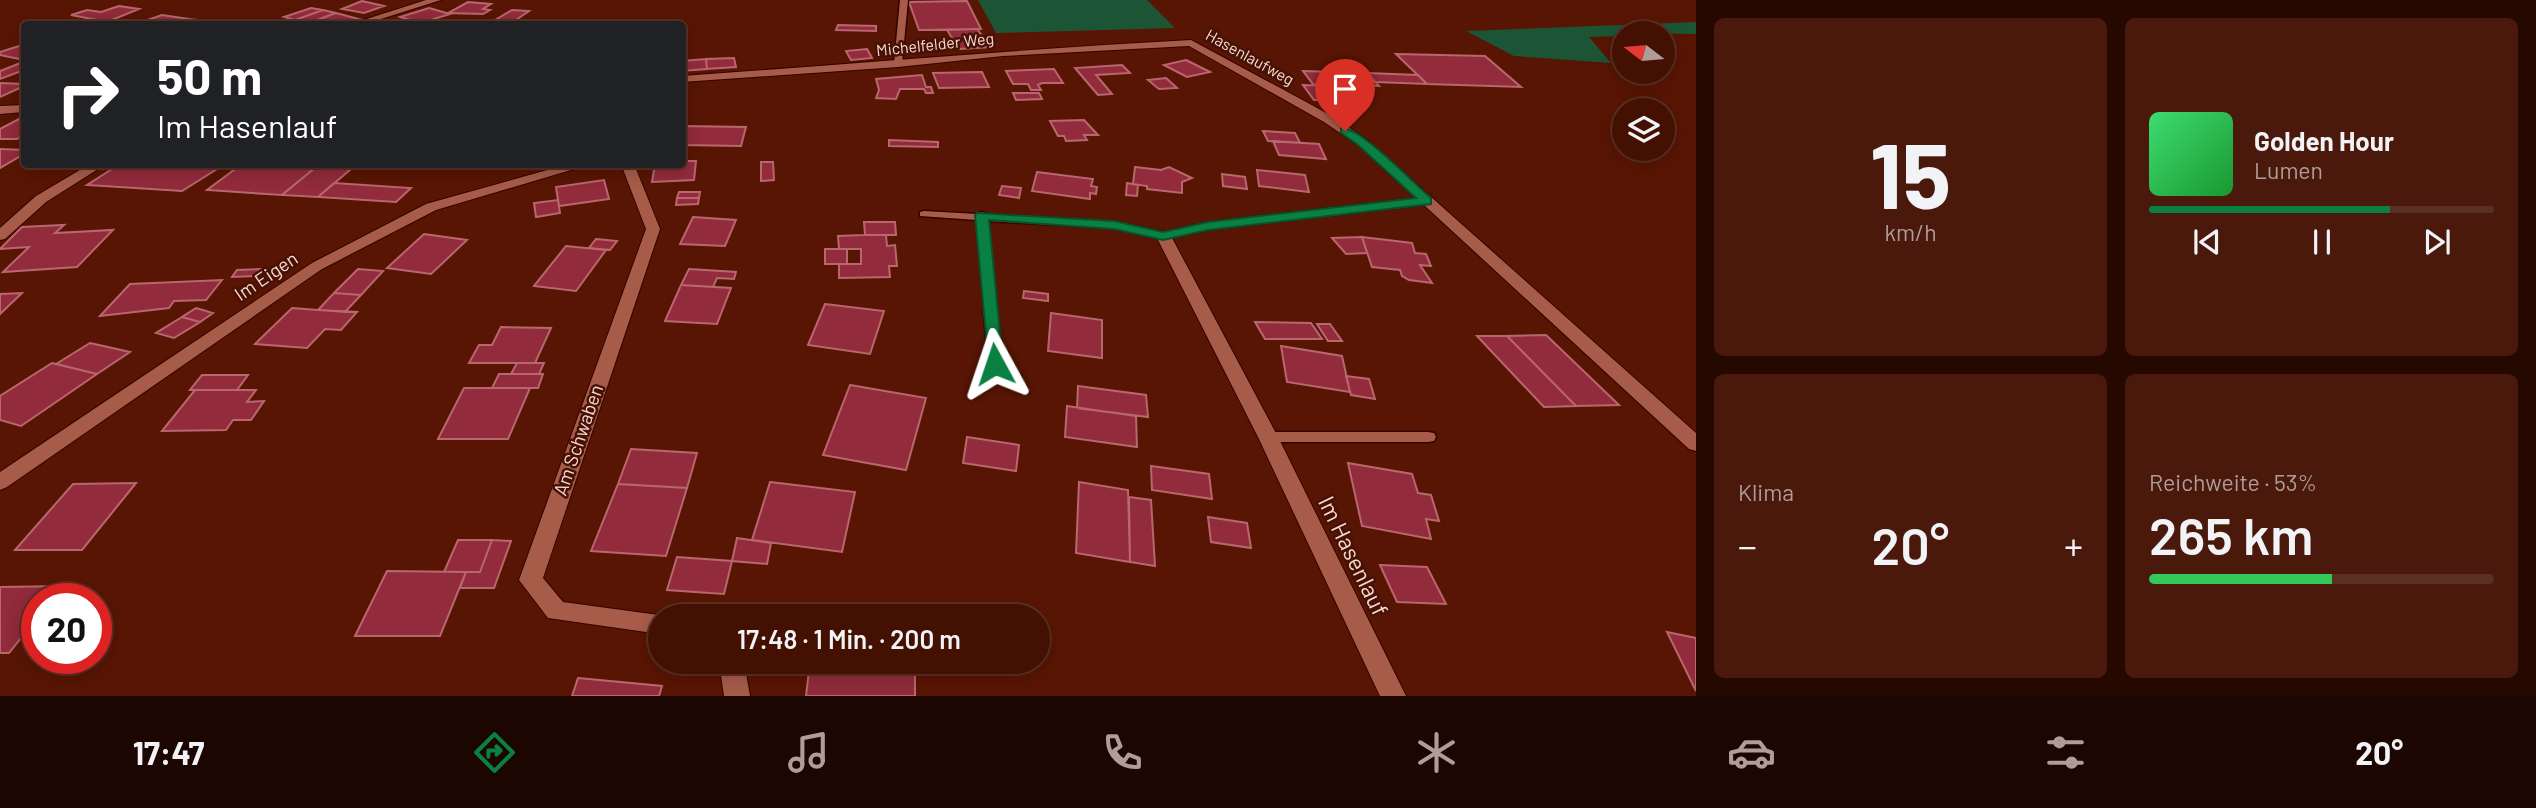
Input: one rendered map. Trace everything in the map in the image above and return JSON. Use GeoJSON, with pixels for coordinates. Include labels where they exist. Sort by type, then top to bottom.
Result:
{"type":"FeatureCollection","features":[{"type":"Feature","properties":{"kind":"street"},"geometry":{"type":"LineString","coordinates":[[366,21],[436,0]]}},
{"type":"Feature","properties":{"kind":"street","name":"Michelfelder Weg"},"geometry":{"type":"LineString","coordinates":[[686,79],[898,64],[1003,53],[1191,43]]}},
{"type":"Feature","properties":{"kind":"street","name":"Hasenlaufweg"},"geometry":{"type":"LineString","coordinates":[[1191,43],[1328,119],[1362,142],[1696,444]]}},
{"type":"Feature","properties":{"kind":"street"},"geometry":{"type":"LineString","coordinates":[[0,110],[21,109]]}},
{"type":"Feature","properties":{"kind":"street"},"geometry":{"type":"LineString","coordinates":[[0,236],[41,199],[93,168]]}},
{"type":"Feature","properties":{"kind":"street","name":"Im Eigen"},"geometry":{"type":"LineString","coordinates":[[0,482],[317,266],[431,207],[571,168]]}},
{"type":"Feature","properties":{"kind":"street","name":"Am Schwaben"},"geometry":{"type":"LineString","coordinates":[[629,168],[653,229],[531,580],[556,611],[648,622]]}},
{"type":"Feature","properties":{"kind":"street"},"geometry":{"type":"LineString","coordinates":[[1163,236],[1208,226],[1426,201]]}},
{"type":"Feature","properties":{"kind":"street","name":"Im Hasenlauf"},"geometry":{"type":"LineString","coordinates":[[1163,236],[1268,437],[1393,696]]}},
{"type":"Feature","properties":{"kind":"street"},"geometry":{"type":"LineString","coordinates":[[734,674],[737,696]]}},
{"type":"Feature","properties":{"kind":"lane"},"geometry":{"type":"LineString","coordinates":[[898,64],[904,0]]}},
{"type":"Feature","properties":{"kind":"lane"},"geometry":{"type":"LineString","coordinates":[[925,214],[982,215],[1114,225],[1163,236]]}},
{"type":"Feature","properties":{"kind":"lane"},"geometry":{"type":"LineString","coordinates":[[982,215],[995,364]]}},
{"type":"Feature","properties":{"kind":"lane"},"geometry":{"type":"LineString","coordinates":[[1268,437],[1428,437]]}},
{"type":"Feature","properties":{"kind":"green space"},"geometry":{"type":"Polygon","coordinates":[[[978,0],[1147,0],[1175,28],[996,33],[978,0]]]}},
{"type":"Feature","properties":{"kind":"green space"},"geometry":{"type":"Polygon","coordinates":[[[1696,22],[1696,34],[1675,34],[1675,23],[1696,22]]]}},
{"type":"Feature","properties":{"kind":"green space"},"geometry":{"type":"Polygon","coordinates":[[[1612,25],[1612,36],[1589,37],[1611,63],[1514,56],[1466,31],[1612,25]]]}},
{"type":"Feature","properties":{"kind":"building"},"geometry":{"type":"Polygon","coordinates":[[[362,1],[384,6],[364,13],[342,9],[362,1]]]}},
{"type":"Feature","properties":{"kind":"building"},"geometry":{"type":"Polygon","coordinates":[[[967,1],[981,29],[919,30],[909,2],[967,1]]]}},
{"type":"Feature","properties":{"kind":"building"},"geometry":{"type":"Polygon","coordinates":[[[468,2],[491,4],[483,9],[490,10],[483,14],[448,13],[468,2]]]}},
{"type":"Feature","properties":{"kind":"building"},"geometry":{"type":"Polygon","coordinates":[[[119,6],[139,9],[109,21],[71,15],[87,10],[101,12],[119,6]]]}},
{"type":"Feature","properties":{"kind":"building"},"geometry":{"type":"Polygon","coordinates":[[[311,8],[323,10],[295,20],[284,17],[311,8]]]}},
{"type":"Feature","properties":{"kind":"building"},"geometry":{"type":"Polygon","coordinates":[[[429,8],[450,14],[427,21],[400,17],[429,8]]]}},
{"type":"Feature","properties":{"kind":"building"},"geometry":{"type":"Polygon","coordinates":[[[323,10],[336,13],[314,21],[295,20],[323,10]]]}},
{"type":"Feature","properties":{"kind":"building"},"geometry":{"type":"Polygon","coordinates":[[[512,10],[529,11],[514,21],[495,20],[512,10]]]}},
{"type":"Feature","properties":{"kind":"building"},"geometry":{"type":"Polygon","coordinates":[[[336,13],[359,19],[353,21],[314,21],[336,13]]]}},
{"type":"Feature","properties":{"kind":"building"},"geometry":{"type":"Polygon","coordinates":[[[162,15],[189,19],[183,21],[145,21],[162,15]]]}},
{"type":"Feature","properties":{"kind":"building"},"geometry":{"type":"Polygon","coordinates":[[[838,25],[876,26],[876,31],[836,30],[838,25]]]}},
{"type":"Feature","properties":{"kind":"building"},"geometry":{"type":"Polygon","coordinates":[[[977,29],[991,47],[959,49],[947,30],[977,29]]]}},
{"type":"Feature","properties":{"kind":"building"},"geometry":{"type":"Polygon","coordinates":[[[21,46],[21,58],[0,55],[0,52],[21,46]]]}},
{"type":"Feature","properties":{"kind":"building"},"geometry":{"type":"Polygon","coordinates":[[[867,49],[872,58],[851,60],[846,51],[867,49]]]}},
{"type":"Feature","properties":{"kind":"building"},"geometry":{"type":"Polygon","coordinates":[[[1396,54],[1485,56],[1521,87],[1427,84],[1396,54]]]}},
{"type":"Feature","properties":{"kind":"building"},"geometry":{"type":"Polygon","coordinates":[[[734,58],[736,67],[707,69],[706,59],[734,58]]]}},
{"type":"Feature","properties":{"kind":"building"},"geometry":{"type":"Polygon","coordinates":[[[706,59],[707,69],[686,71],[686,61],[706,59]]]}},
{"type":"Feature","properties":{"kind":"building"},"geometry":{"type":"Polygon","coordinates":[[[1186,60],[1210,72],[1187,77],[1164,65],[1186,60]]]}},
{"type":"Feature","properties":{"kind":"building"},"geometry":{"type":"Polygon","coordinates":[[[21,63],[21,71],[0,79],[0,71],[21,63]]]}},
{"type":"Feature","properties":{"kind":"building"},"geometry":{"type":"Polygon","coordinates":[[[1122,65],[1130,73],[1096,75],[1112,94],[1098,95],[1075,68],[1122,65]]]}},
{"type":"Feature","properties":{"kind":"building"},"geometry":{"type":"Polygon","coordinates":[[[1054,69],[1063,83],[1042,83],[1038,85],[1041,90],[1031,90],[1028,84],[1013,84],[1006,71],[1054,69]]]}},
{"type":"Feature","properties":{"kind":"building"},"geometry":{"type":"Polygon","coordinates":[[[1303,71],[1367,73],[1379,86],[1349,85],[1352,89],[1313,84],[1303,71]]]}},
{"type":"Feature","properties":{"kind":"building"},"geometry":{"type":"Polygon","coordinates":[[[982,72],[989,87],[939,88],[933,73],[982,72]]]}},
{"type":"Feature","properties":{"kind":"building"},"geometry":{"type":"Polygon","coordinates":[[[1367,73],[1418,75],[1427,84],[1375,82],[1367,73]]]}},
{"type":"Feature","properties":{"kind":"building"},"geometry":{"type":"Polygon","coordinates":[[[922,75],[926,87],[931,87],[933,93],[926,93],[924,89],[900,89],[896,99],[876,98],[879,90],[876,79],[922,75]]]}},
{"type":"Feature","properties":{"kind":"building"},"geometry":{"type":"Polygon","coordinates":[[[1166,78],[1177,88],[1159,89],[1148,80],[1166,78]]]}},
{"type":"Feature","properties":{"kind":"building"},"geometry":{"type":"Polygon","coordinates":[[[0,83],[21,84],[21,87],[0,97],[0,83]]]}},
{"type":"Feature","properties":{"kind":"building"},"geometry":{"type":"Polygon","coordinates":[[[1303,85],[1327,86],[1338,100],[1314,100],[1303,85]]]}},
{"type":"Feature","properties":{"kind":"building"},"geometry":{"type":"Polygon","coordinates":[[[1013,93],[1039,93],[1042,99],[1016,100],[1013,93]]]}},
{"type":"Feature","properties":{"kind":"building"},"geometry":{"type":"Polygon","coordinates":[[[21,119],[21,137],[17,139],[0,139],[0,129],[21,119]]]}},
{"type":"Feature","properties":{"kind":"building"},"geometry":{"type":"Polygon","coordinates":[[[1084,120],[1098,135],[1084,135],[1087,140],[1066,141],[1064,136],[1058,136],[1050,121],[1084,120]]]}},
{"type":"Feature","properties":{"kind":"building"},"geometry":{"type":"Polygon","coordinates":[[[686,126],[746,127],[741,146],[686,145],[686,126]]]}},
{"type":"Feature","properties":{"kind":"building"},"geometry":{"type":"Polygon","coordinates":[[[1263,131],[1295,133],[1300,143],[1268,141],[1263,131]]]}},
{"type":"Feature","properties":{"kind":"building"},"geometry":{"type":"Polygon","coordinates":[[[889,140],[938,142],[938,147],[889,146],[889,140]]]}},
{"type":"Feature","properties":{"kind":"building"},"geometry":{"type":"Polygon","coordinates":[[[1273,141],[1319,144],[1326,159],[1279,155],[1273,141]]]}},
{"type":"Feature","properties":{"kind":"building"},"geometry":{"type":"Polygon","coordinates":[[[0,149],[21,150],[21,156],[0,168],[0,149]]]}},
{"type":"Feature","properties":{"kind":"building"},"geometry":{"type":"Polygon","coordinates":[[[686,161],[696,161],[694,180],[652,182],[654,168],[686,168],[686,161]]]}},
{"type":"Feature","properties":{"kind":"building"},"geometry":{"type":"Polygon","coordinates":[[[761,162],[773,162],[774,180],[761,181],[761,162]]]}},
{"type":"Feature","properties":{"kind":"building"},"geometry":{"type":"Polygon","coordinates":[[[1135,167],[1161,170],[1169,167],[1192,178],[1182,182],[1182,193],[1147,189],[1147,186],[1133,184],[1135,167]]]}},
{"type":"Feature","properties":{"kind":"building"},"geometry":{"type":"Polygon","coordinates":[[[114,168],[219,168],[182,191],[87,185],[114,168]]]}},
{"type":"Feature","properties":{"kind":"building"},"geometry":{"type":"Polygon","coordinates":[[[237,168],[315,168],[282,195],[207,190],[237,168]]]}},
{"type":"Feature","properties":{"kind":"building"},"geometry":{"type":"Polygon","coordinates":[[[315,168],[351,169],[318,197],[282,195],[315,168]]]}},
{"type":"Feature","properties":{"kind":"building"},"geometry":{"type":"Polygon","coordinates":[[[1257,170],[1305,175],[1309,192],[1259,186],[1257,170]]]}},
{"type":"Feature","properties":{"kind":"building"},"geometry":{"type":"Polygon","coordinates":[[[1037,172],[1093,179],[1091,186],[1097,187],[1096,194],[1090,193],[1090,199],[1032,191],[1037,172]]]}},
{"type":"Feature","properties":{"kind":"building"},"geometry":{"type":"Polygon","coordinates":[[[1222,174],[1245,177],[1247,189],[1223,186],[1222,174]]]}},
{"type":"Feature","properties":{"kind":"building"},"geometry":{"type":"Polygon","coordinates":[[[604,180],[609,199],[559,206],[556,187],[604,180]]]}},
{"type":"Feature","properties":{"kind":"building"},"geometry":{"type":"Polygon","coordinates":[[[334,183],[411,188],[396,202],[318,197],[334,183]]]}},
{"type":"Feature","properties":{"kind":"building"},"geometry":{"type":"Polygon","coordinates":[[[1127,183],[1138,185],[1137,196],[1126,195],[1127,183]]]}},
{"type":"Feature","properties":{"kind":"building"},"geometry":{"type":"Polygon","coordinates":[[[1002,186],[1021,188],[1019,198],[999,195],[1002,186]]]}},
{"type":"Feature","properties":{"kind":"building"},"geometry":{"type":"Polygon","coordinates":[[[679,192],[700,192],[699,198],[677,198],[679,192]]]}},
{"type":"Feature","properties":{"kind":"building"},"geometry":{"type":"Polygon","coordinates":[[[677,198],[699,198],[698,204],[676,205],[677,198]]]}},
{"type":"Feature","properties":{"kind":"building"},"geometry":{"type":"Polygon","coordinates":[[[558,200],[560,213],[536,217],[534,203],[558,200]]]}},
{"type":"Feature","properties":{"kind":"building"},"geometry":{"type":"Polygon","coordinates":[[[693,217],[736,220],[725,246],[680,244],[693,217]]]}},
{"type":"Feature","properties":{"kind":"building"},"geometry":{"type":"Polygon","coordinates":[[[864,222],[895,222],[896,235],[865,235],[864,222]]]}},
{"type":"Feature","properties":{"kind":"building"},"geometry":{"type":"Polygon","coordinates":[[[64,225],[55,233],[113,230],[77,267],[3,272],[29,247],[0,249],[22,227],[64,225]]]}},
{"type":"Feature","properties":{"kind":"building"},"geometry":{"type":"Polygon","coordinates":[[[424,234],[467,240],[431,274],[387,268],[424,234]]]}},
{"type":"Feature","properties":{"kind":"building"},"geometry":{"type":"Polygon","coordinates":[[[886,235],[887,246],[895,245],[897,266],[889,266],[890,277],[839,278],[839,264],[861,264],[861,249],[839,249],[838,236],[886,235]]]}},
{"type":"Feature","properties":{"kind":"building"},"geometry":{"type":"Polygon","coordinates":[[[1362,237],[1367,253],[1346,254],[1332,238],[1362,237]]]}},
{"type":"Feature","properties":{"kind":"building"},"geometry":{"type":"Polygon","coordinates":[[[1362,237],[1412,243],[1415,253],[1426,254],[1431,266],[1420,265],[1432,283],[1409,280],[1402,276],[1400,270],[1372,267],[1362,237]]]}},
{"type":"Feature","properties":{"kind":"building"},"geometry":{"type":"Polygon","coordinates":[[[596,239],[617,241],[610,250],[589,248],[596,239]]]}},
{"type":"Feature","properties":{"kind":"building"},"geometry":{"type":"Polygon","coordinates":[[[566,246],[606,250],[576,291],[534,286],[566,246]]]}},
{"type":"Feature","properties":{"kind":"building"},"geometry":{"type":"Polygon","coordinates":[[[825,249],[847,249],[847,264],[825,264],[825,249]]]}},
{"type":"Feature","properties":{"kind":"building"},"geometry":{"type":"Polygon","coordinates":[[[260,269],[255,276],[232,277],[237,270],[260,269]]]}},
{"type":"Feature","properties":{"kind":"building"},"geometry":{"type":"Polygon","coordinates":[[[358,269],[383,271],[361,295],[334,293],[358,269]]]}},
{"type":"Feature","properties":{"kind":"building"},"geometry":{"type":"Polygon","coordinates":[[[689,269],[736,272],[734,279],[717,278],[713,287],[681,285],[689,269]]]}},
{"type":"Feature","properties":{"kind":"building"},"geometry":{"type":"Polygon","coordinates":[[[222,280],[206,300],[174,301],[169,308],[100,316],[130,284],[222,280]]]}},
{"type":"Feature","properties":{"kind":"building"},"geometry":{"type":"Polygon","coordinates":[[[681,285],[731,288],[717,324],[665,321],[681,285]]]}},
{"type":"Feature","properties":{"kind":"building"},"geometry":{"type":"Polygon","coordinates":[[[1024,291],[1048,294],[1048,301],[1023,298],[1024,291]]]}},
{"type":"Feature","properties":{"kind":"building"},"geometry":{"type":"Polygon","coordinates":[[[22,293],[0,314],[0,294],[22,293]]]}},
{"type":"Feature","properties":{"kind":"building"},"geometry":{"type":"Polygon","coordinates":[[[334,293],[361,295],[345,312],[318,310],[334,293]]]}},
{"type":"Feature","properties":{"kind":"building"},"geometry":{"type":"Polygon","coordinates":[[[825,304],[884,311],[870,354],[808,345],[825,304]]]}},
{"type":"Feature","properties":{"kind":"building"},"geometry":{"type":"Polygon","coordinates":[[[196,308],[213,313],[200,322],[182,317],[196,308]]]}},
{"type":"Feature","properties":{"kind":"building"},"geometry":{"type":"Polygon","coordinates":[[[292,308],[357,312],[341,330],[325,329],[307,348],[255,344],[292,308]]]}},
{"type":"Feature","properties":{"kind":"building"},"geometry":{"type":"Polygon","coordinates":[[[1051,313],[1102,320],[1102,358],[1048,351],[1051,313]]]}},
{"type":"Feature","properties":{"kind":"building"},"geometry":{"type":"Polygon","coordinates":[[[182,317],[200,322],[174,338],[156,333],[182,317]]]}},
{"type":"Feature","properties":{"kind":"building"},"geometry":{"type":"Polygon","coordinates":[[[1255,322],[1311,323],[1322,339],[1265,339],[1255,322]]]}},
{"type":"Feature","properties":{"kind":"building"},"geometry":{"type":"Polygon","coordinates":[[[1317,324],[1330,324],[1342,341],[1328,341],[1317,324]]]}},
{"type":"Feature","properties":{"kind":"building"},"geometry":{"type":"Polygon","coordinates":[[[501,327],[551,328],[535,363],[469,363],[479,345],[492,345],[501,327]]]}},
{"type":"Feature","properties":{"kind":"building"},"geometry":{"type":"Polygon","coordinates":[[[1546,335],[1619,405],[1576,406],[1507,336],[1546,335]]]}},
{"type":"Feature","properties":{"kind":"building"},"geometry":{"type":"Polygon","coordinates":[[[1477,336],[1507,336],[1576,406],[1544,407],[1477,336]]]}},
{"type":"Feature","properties":{"kind":"building"},"geometry":{"type":"Polygon","coordinates":[[[90,343],[130,352],[97,374],[56,364],[90,343]]]}},
{"type":"Feature","properties":{"kind":"building"},"geometry":{"type":"Polygon","coordinates":[[[1281,346],[1342,356],[1350,392],[1287,382],[1281,346]]]}},
{"type":"Feature","properties":{"kind":"building"},"geometry":{"type":"Polygon","coordinates":[[[52,363],[97,374],[21,426],[0,420],[0,396],[52,363]]]}},
{"type":"Feature","properties":{"kind":"building"},"geometry":{"type":"Polygon","coordinates":[[[517,363],[544,363],[539,374],[511,374],[517,363]]]}},
{"type":"Feature","properties":{"kind":"building"},"geometry":{"type":"Polygon","coordinates":[[[499,374],[543,374],[538,388],[492,388],[499,374]]]}},
{"type":"Feature","properties":{"kind":"building"},"geometry":{"type":"Polygon","coordinates":[[[202,375],[248,375],[237,390],[190,390],[202,375]]]}},
{"type":"Feature","properties":{"kind":"building"},"geometry":{"type":"Polygon","coordinates":[[[1346,376],[1369,379],[1375,399],[1351,395],[1346,376]]]}},
{"type":"Feature","properties":{"kind":"building"},"geometry":{"type":"Polygon","coordinates":[[[850,385],[926,398],[906,470],[823,455],[850,385]]]}},
{"type":"Feature","properties":{"kind":"building"},"geometry":{"type":"Polygon","coordinates":[[[1078,386],[1146,395],[1148,417],[1077,408],[1078,386]]]}},
{"type":"Feature","properties":{"kind":"building"},"geometry":{"type":"Polygon","coordinates":[[[464,388],[530,388],[508,439],[438,439],[464,388]]]}},
{"type":"Feature","properties":{"kind":"building"},"geometry":{"type":"Polygon","coordinates":[[[195,390],[256,390],[247,402],[264,401],[251,420],[233,420],[226,430],[162,431],[195,390]]]}},
{"type":"Feature","properties":{"kind":"building"},"geometry":{"type":"Polygon","coordinates":[[[1067,406],[1136,416],[1137,447],[1065,437],[1067,406]]]}},
{"type":"Feature","properties":{"kind":"building"},"geometry":{"type":"Polygon","coordinates":[[[967,437],[1019,445],[1016,471],[963,463],[967,437]]]}},
{"type":"Feature","properties":{"kind":"building"},"geometry":{"type":"Polygon","coordinates":[[[631,449],[697,453],[687,488],[618,484],[631,449]]]}},
{"type":"Feature","properties":{"kind":"building"},"geometry":{"type":"Polygon","coordinates":[[[1348,463],[1412,474],[1418,493],[1431,495],[1439,521],[1426,519],[1431,539],[1362,526],[1348,463]]]}},
{"type":"Feature","properties":{"kind":"building"},"geometry":{"type":"Polygon","coordinates":[[[1151,466],[1209,474],[1212,499],[1152,490],[1151,466]]]}},
{"type":"Feature","properties":{"kind":"building"},"geometry":{"type":"Polygon","coordinates":[[[770,482],[855,492],[842,552],[752,540],[770,482]]]}},
{"type":"Feature","properties":{"kind":"building"},"geometry":{"type":"Polygon","coordinates":[[[1079,482],[1128,490],[1130,562],[1076,553],[1079,482]]]}},
{"type":"Feature","properties":{"kind":"building"},"geometry":{"type":"Polygon","coordinates":[[[136,483],[82,550],[15,550],[73,484],[136,483]]]}},
{"type":"Feature","properties":{"kind":"building"},"geometry":{"type":"Polygon","coordinates":[[[618,484],[687,488],[666,556],[591,551],[618,484]]]}},
{"type":"Feature","properties":{"kind":"building"},"geometry":{"type":"Polygon","coordinates":[[[1129,497],[1151,500],[1155,566],[1130,562],[1129,497]]]}},
{"type":"Feature","properties":{"kind":"building"},"geometry":{"type":"Polygon","coordinates":[[[1208,517],[1247,523],[1251,548],[1211,542],[1208,517]]]}},
{"type":"Feature","properties":{"kind":"building"},"geometry":{"type":"Polygon","coordinates":[[[737,538],[771,543],[767,564],[732,561],[737,538]]]}},
{"type":"Feature","properties":{"kind":"building"},"geometry":{"type":"Polygon","coordinates":[[[458,540],[492,540],[480,572],[444,572],[458,540]]]}},
{"type":"Feature","properties":{"kind":"building"},"geometry":{"type":"Polygon","coordinates":[[[492,540],[511,541],[494,588],[460,588],[466,572],[480,572],[492,540]]]}},
{"type":"Feature","properties":{"kind":"building"},"geometry":{"type":"Polygon","coordinates":[[[677,557],[732,561],[724,594],[667,590],[677,557]]]}},
{"type":"Feature","properties":{"kind":"building"},"geometry":{"type":"Polygon","coordinates":[[[1380,565],[1427,567],[1446,604],[1397,602],[1380,565]]]}},
{"type":"Feature","properties":{"kind":"building"},"geometry":{"type":"Polygon","coordinates":[[[387,571],[466,572],[440,636],[355,636],[387,571]]]}},
{"type":"Feature","properties":{"kind":"building"},"geometry":{"type":"Polygon","coordinates":[[[0,587],[21,587],[21,638],[9,653],[0,653],[0,587]]]}},
{"type":"Feature","properties":{"kind":"building"},"geometry":{"type":"Polygon","coordinates":[[[1667,632],[1696,638],[1696,691],[1667,632]]]}},
{"type":"Feature","properties":{"kind":"building"},"geometry":{"type":"Polygon","coordinates":[[[809,674],[915,674],[915,696],[806,696],[809,674]]]}},
{"type":"Feature","properties":{"kind":"building"},"geometry":{"type":"Polygon","coordinates":[[[578,678],[662,686],[659,696],[572,696],[578,678]]]}},
{"type":"Feature","properties":{"kind":"route"},"geometry":{"type":"LineString","coordinates":[[995,364],[982,215],[1114,225],[1163,236],[1208,226],[1426,201],[1362,142],[1345,131]]}}]}
